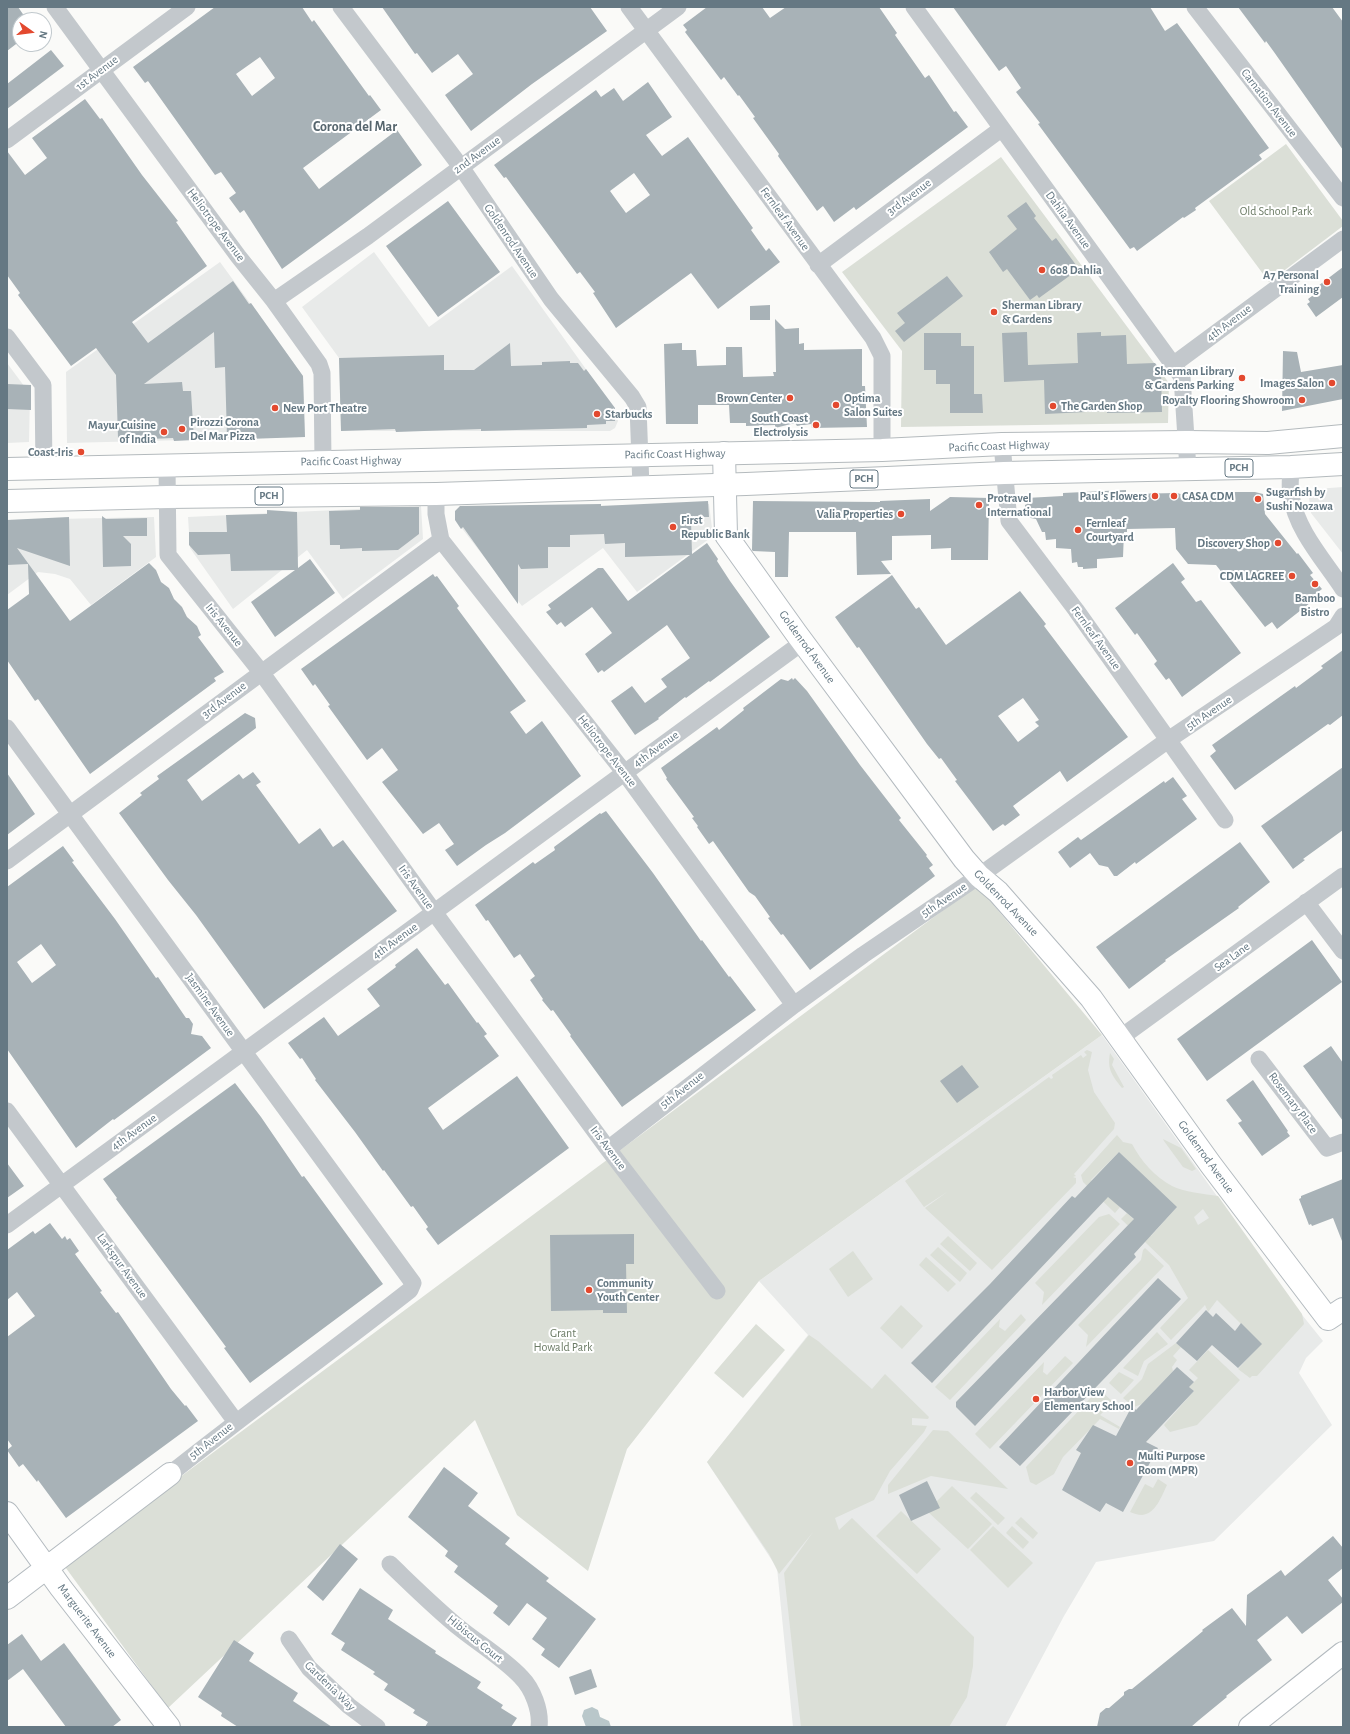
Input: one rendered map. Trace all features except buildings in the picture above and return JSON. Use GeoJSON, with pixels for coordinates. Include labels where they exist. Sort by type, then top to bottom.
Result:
{"type":"FeatureCollection","features":[{"type":"Feature","properties":{"kind":"main road","name":"Pacific Coast Highway"},"geometry":{"type":"LineString","coordinates":[[7,469],[640,454],[882,450],[1002,444],[1187,442],[1268,443],[1343,436]]}},
{"type":"Feature","properties":{"kind":"main road","name":"Goldenrod Avenue"},"geometry":{"type":"LineString","coordinates":[[724,453],[726,535],[803,642],[979,876],[998,892],[1091,998],[1211,1165],[1328,1319],[1343,1309]]}},
{"type":"Feature","properties":{"kind":"main road","name":"PCH"},"geometry":{"type":"LineString","coordinates":[[7,501],[167,497],[436,494],[1004,474],[1291,467],[1343,464]]}},
{"type":"Feature","properties":{"kind":"main road"},"geometry":{"type":"LineString","coordinates":[[28,501],[44,468]]}},
{"type":"Feature","properties":{"kind":"main road","name":"5th Avenue"},"geometry":{"type":"LineString","coordinates":[[7,1598],[170,1474]]}},
{"type":"Feature","properties":{"kind":"main road","name":"Marguerite Avenue"},"geometry":{"type":"LineString","coordinates":[[7,1512],[61,1588],[169,1727]]}},
{"type":"Feature","properties":{"kind":"main road"},"geometry":{"type":"LineString","coordinates":[[1250,1727],[1343,1653]]}},
{"type":"Feature","properties":{"kind":"street","name":"Heliotrope Avenue"},"geometry":{"type":"LineString","coordinates":[[55,7],[238,256],[274,301],[319,364],[321,368],[323,462]]}},
{"type":"Feature","properties":{"kind":"street","name":"1st Avenue"},"geometry":{"type":"LineString","coordinates":[[7,140],[187,7]]}},
{"type":"Feature","properties":{"kind":"street","name":"Goldenrod Avenue"},"geometry":{"type":"LineString","coordinates":[[341,7],[461,167],[551,299],[638,407],[642,487]]}},
{"type":"Feature","properties":{"kind":"street","name":"Fernleaf Avenue"},"geometry":{"type":"LineString","coordinates":[[629,7],[873,338],[882,356],[882,450]]}},
{"type":"Feature","properties":{"kind":"street","name":"2nd Avenue"},"geometry":{"type":"LineString","coordinates":[[274,301],[368,236],[678,7]]}},
{"type":"Feature","properties":{"kind":"street","name":"Dahlia Avenue"},"geometry":{"type":"LineString","coordinates":[[914,7],[1182,377],[1188,469]]}},
{"type":"Feature","properties":{"kind":"street","name":"Carnation Avenue"},"geometry":{"type":"LineString","coordinates":[[1195,7],[1343,198]]}},
{"type":"Feature","properties":{"kind":"street","name":"3rd Avenue"},"geometry":{"type":"LineString","coordinates":[[818,265],[1001,129]]}},
{"type":"Feature","properties":{"kind":"street","name":"4th Avenue"},"geometry":{"type":"LineString","coordinates":[[1174,364],[1343,239]]}},
{"type":"Feature","properties":{"kind":"street"},"geometry":{"type":"LineString","coordinates":[[7,336],[43,385],[44,468]]}},
{"type":"Feature","properties":{"kind":"street","name":"Fernleaf Avenue"},"geometry":{"type":"LineString","coordinates":[[1002,444],[1009,521],[1076,610],[1225,820]]}},
{"type":"Feature","properties":{"kind":"street","name":"Iris Avenue"},"geometry":{"type":"LineString","coordinates":[[167,465],[168,555],[261,672],[434,912],[608,1149],[717,1291]]}},
{"type":"Feature","properties":{"kind":"street"},"geometry":{"type":"LineString","coordinates":[[1291,467],[1290,494],[1295,512],[1305,533],[1343,588]]}},
{"type":"Feature","properties":{"kind":"street","name":"Heliotrope Avenue"},"geometry":{"type":"LineString","coordinates":[[436,494],[436,514],[441,540],[624,772],[794,1005]]}},
{"type":"Feature","properties":{"kind":"street","name":"3rd Avenue"},"geometry":{"type":"LineString","coordinates":[[7,861],[441,540]]}},
{"type":"Feature","properties":{"kind":"street","name":"5th Avenue"},"geometry":{"type":"LineString","coordinates":[[608,1149],[794,1005],[979,876],[1168,740],[1336,627],[1343,616]]}},
{"type":"Feature","properties":{"kind":"street","name":"4th Avenue"},"geometry":{"type":"LineString","coordinates":[[7,1225],[803,642]]}},
{"type":"Feature","properties":{"kind":"street","name":"Jasmine Avenue"},"geometry":{"type":"LineString","coordinates":[[7,728],[69,815],[413,1282]]}},
{"type":"Feature","properties":{"kind":"street","name":"Sea Lane"},"geometry":{"type":"LineString","coordinates":[[1120,1038],[1343,876]]}},
{"type":"Feature","properties":{"kind":"street"},"geometry":{"type":"LineString","coordinates":[[1306,902],[1343,951]]}},
{"type":"Feature","properties":{"kind":"street","name":"Rosemary Place"},"geometry":{"type":"LineString","coordinates":[[1259,1059],[1327,1148],[1343,1142]]}},
{"type":"Feature","properties":{"kind":"street","name":"Larkspur Avenue"},"geometry":{"type":"LineString","coordinates":[[7,1111],[236,1422]]}},
{"type":"Feature","properties":{"kind":"street","name":"5th Avenue"},"geometry":{"type":"LineString","coordinates":[[170,1474],[410,1290],[413,1282]]}},
{"type":"Feature","properties":{"kind":"street","name":"Hibiscus Court"},"geometry":{"type":"LineString","coordinates":[[390,1564],[456,1625],[522,1677],[535,1699],[540,1721],[539,1727]]}},
{"type":"Feature","properties":{"kind":"street","name":"Gardenia Way"},"geometry":{"type":"LineString","coordinates":[[289,1640],[309,1668],[349,1706],[377,1727]]}},
{"type":"Feature","properties":{"kind":"shaded area"},"geometry":{"type":"Polygon","coordinates":[[[374,252],[429,327],[512,266],[616,411],[618,421],[615,428],[610,431],[341,431],[339,358],[302,307],[374,252]]]}},
{"type":"Feature","properties":{"kind":"shaded area"},"geometry":{"type":"Polygon","coordinates":[[[220,262],[303,376],[305,437],[67,443],[66,372],[220,262]]]}},
{"type":"Feature","properties":{"kind":"shaded area"},"geometry":{"type":"Polygon","coordinates":[[[7,363],[30,394],[29,442],[7,443],[7,363]]]}},
{"type":"Feature","properties":{"kind":"shaded area"},"geometry":{"type":"Polygon","coordinates":[[[1343,487],[1343,554],[1311,513],[1309,498],[1316,489],[1343,487]]]}},
{"type":"Feature","properties":{"kind":"shaded area"},"geometry":{"type":"Polygon","coordinates":[[[709,504],[713,536],[637,592],[603,548],[522,606],[457,522],[460,508],[709,504]]]}},
{"type":"Feature","properties":{"kind":"shaded area"},"geometry":{"type":"Polygon","coordinates":[[[421,506],[423,539],[343,599],[307,550],[233,609],[190,548],[188,517],[421,506]]]}},
{"type":"Feature","properties":{"kind":"shaded area"},"geometry":{"type":"Polygon","coordinates":[[[154,517],[156,557],[91,605],[70,579],[55,574],[38,572],[7,595],[7,520],[154,517]]]}},
{"type":"Feature","properties":{"kind":"shaded area","name":"Harbor View Elementary School"},"geometry":{"type":"Polygon","coordinates":[[[1102,1035],[1299,1311],[1323,1341],[1306,1358],[1299,1373],[1332,1425],[1214,1541],[1096,1562],[1064,1616],[1005,1727],[793,1727],[777,1568],[707,1462],[808,1335],[759,1281],[1102,1035]]]}},
{"type":"Feature","properties":{"kind":"shaded area"},"geometry":{"type":"Polygon","coordinates":[[[592,1707],[598,1710],[600,1717],[609,1721],[611,1727],[586,1727],[582,1716],[584,1710],[592,1707]]]}},
{"type":"Feature","properties":{"kind":"green space","name":"Old School Park"},"geometry":{"type":"Polygon","coordinates":[[[1286,144],[1343,221],[1343,226],[1269,282],[1209,201],[1286,144]]]}},
{"type":"Feature","properties":{"kind":"green space","name":"Sherman Library & Gardens"},"geometry":{"type":"Polygon","coordinates":[[[1001,157],[1169,383],[1168,423],[901,427],[902,351],[842,272],[1001,157]]]}},
{"type":"Feature","properties":{"kind":"green space","name":"Grant Howald Park"},"geometry":{"type":"Polygon","coordinates":[[[977,885],[1102,1035],[759,1281],[627,1449],[588,1571],[517,1515],[475,1420],[168,1708],[63,1564],[977,885]]]}},
{"type":"Feature","properties":{"kind":"green space"},"geometry":{"type":"Polygon","coordinates":[[[1087,1050],[1092,1052],[1088,1070],[1094,1092],[1115,1123],[1114,1129],[1074,1174],[1076,1176],[1073,1177],[1076,1178],[1076,1183],[992,1270],[925,1208],[947,1192],[924,1207],[905,1181],[1049,1077],[1051,1079],[1053,1078],[1052,1075],[1081,1055],[1083,1058],[1087,1055],[1084,1052],[1087,1050]]]}},
{"type":"Feature","properties":{"kind":"green space"},"geometry":{"type":"Polygon","coordinates":[[[1110,1053],[1114,1059],[1112,1065],[1124,1087],[1122,1088],[1111,1072],[1109,1064],[1110,1053]]]}},
{"type":"Feature","properties":{"kind":"green space"},"geometry":{"type":"Polygon","coordinates":[[[1117,1135],[1123,1142],[1132,1144],[1149,1168],[1172,1186],[1182,1190],[1218,1196],[1302,1314],[1304,1324],[1257,1376],[1252,1376],[1250,1378],[1238,1369],[1261,1344],[1217,1300],[1208,1312],[1205,1305],[1171,1340],[1160,1328],[1188,1298],[1169,1265],[1121,1219],[1127,1213],[1151,1236],[1176,1208],[1119,1152],[1091,1180],[1120,1207],[1115,1213],[1083,1182],[1081,1175],[1117,1135]],[[1203,1209],[1194,1217],[1198,1225],[1209,1218],[1203,1209]]]}},
{"type":"Feature","properties":{"kind":"green space"},"geometry":{"type":"Polygon","coordinates":[[[1163,1139],[1181,1148],[1196,1169],[1192,1171],[1183,1167],[1163,1139]]]}},
{"type":"Feature","properties":{"kind":"green space"},"geometry":{"type":"Polygon","coordinates":[[[1109,1214],[1120,1224],[1042,1305],[1044,1292],[1035,1283],[1099,1217],[1109,1214]]]}},
{"type":"Feature","properties":{"kind":"green space"},"geometry":{"type":"Polygon","coordinates":[[[948,1236],[977,1263],[970,1271],[940,1244],[948,1236]]]}},
{"type":"Feature","properties":{"kind":"green space"},"geometry":{"type":"Polygon","coordinates":[[[938,1247],[967,1273],[960,1282],[930,1255],[938,1247]]]}},
{"type":"Feature","properties":{"kind":"green space"},"geometry":{"type":"Polygon","coordinates":[[[1145,1248],[1164,1266],[1086,1347],[1088,1335],[1078,1325],[1141,1260],[1143,1250],[1145,1248]]]}},
{"type":"Feature","properties":{"kind":"green space"},"geometry":{"type":"Polygon","coordinates":[[[853,1251],[873,1279],[848,1297],[829,1269],[853,1251]]]}},
{"type":"Feature","properties":{"kind":"green space"},"geometry":{"type":"Polygon","coordinates":[[[926,1257],[956,1284],[948,1292],[919,1265],[926,1257]]]}},
{"type":"Feature","properties":{"kind":"green space"},"geometry":{"type":"Polygon","coordinates":[[[901,1305],[923,1326],[902,1349],[880,1328],[901,1305]]]}},
{"type":"Feature","properties":{"kind":"green space"},"geometry":{"type":"Polygon","coordinates":[[[1021,1314],[1026,1320],[950,1400],[935,1387],[1000,1319],[999,1327],[1005,1331],[1021,1314]]]}},
{"type":"Feature","properties":{"kind":"green space"},"geometry":{"type":"Polygon","coordinates":[[[756,1324],[785,1350],[743,1398],[714,1373],[756,1324]]]}},
{"type":"Feature","properties":{"kind":"green space"},"geometry":{"type":"Polygon","coordinates":[[[1157,1332],[1168,1344],[1144,1361],[1138,1376],[1123,1368],[1157,1332]]]}},
{"type":"Feature","properties":{"kind":"green space"},"geometry":{"type":"Polygon","coordinates":[[[809,1335],[818,1341],[872,1389],[885,1374],[929,1417],[928,1419],[912,1418],[912,1425],[927,1426],[924,1432],[890,1471],[874,1500],[835,1518],[839,1530],[852,1518],[974,1637],[973,1666],[967,1697],[949,1727],[801,1727],[784,1573],[813,1532],[779,1574],[769,1554],[707,1462],[809,1335]]]}},
{"type":"Feature","properties":{"kind":"green space"},"geometry":{"type":"Polygon","coordinates":[[[1176,1343],[1181,1347],[1173,1356],[1177,1360],[1172,1367],[1173,1371],[1142,1404],[1134,1407],[1123,1398],[1142,1379],[1148,1364],[1176,1343]]]}},
{"type":"Feature","properties":{"kind":"green space"},"geometry":{"type":"Polygon","coordinates":[[[1208,1350],[1240,1380],[1197,1425],[1170,1432],[1164,1425],[1194,1391],[1189,1387],[1198,1378],[1189,1370],[1208,1350]]]}},
{"type":"Feature","properties":{"kind":"green space"},"geometry":{"type":"Polygon","coordinates":[[[1065,1356],[1073,1363],[990,1449],[975,1434],[1044,1362],[1043,1372],[1047,1375],[1065,1356]]]}},
{"type":"Feature","properties":{"kind":"green space"},"geometry":{"type":"Polygon","coordinates":[[[1119,1372],[1134,1380],[1121,1394],[1109,1383],[1119,1372]]]}},
{"type":"Feature","properties":{"kind":"green space"},"geometry":{"type":"Polygon","coordinates":[[[1099,1389],[1113,1402],[1100,1415],[1120,1427],[1119,1429],[1100,1419],[1063,1457],[1054,1474],[1036,1485],[1030,1482],[1026,1467],[1099,1389]]]}},
{"type":"Feature","properties":{"kind":"green space"},"geometry":{"type":"Polygon","coordinates":[[[933,1430],[948,1431],[1008,1489],[931,1476],[888,1494],[888,1485],[933,1430]]]}},
{"type":"Feature","properties":{"kind":"green space"},"geometry":{"type":"Polygon","coordinates":[[[1158,1479],[1167,1485],[1155,1508],[1147,1514],[1142,1515],[1130,1512],[1145,1484],[1153,1488],[1158,1479]]]}},
{"type":"Feature","properties":{"kind":"green space"},"geometry":{"type":"Polygon","coordinates":[[[952,1486],[992,1524],[968,1549],[927,1511],[952,1486]]]}},
{"type":"Feature","properties":{"kind":"green space"},"geometry":{"type":"Polygon","coordinates":[[[976,1492],[1005,1518],[998,1525],[970,1498],[976,1492]]]}},
{"type":"Feature","properties":{"kind":"green space"},"geometry":{"type":"Polygon","coordinates":[[[901,1511],[941,1549],[917,1574],[876,1536],[901,1511]]]}},
{"type":"Feature","properties":{"kind":"green space"},"geometry":{"type":"Polygon","coordinates":[[[1021,1517],[1038,1533],[1033,1539],[1015,1523],[1021,1517]]]}},
{"type":"Feature","properties":{"kind":"green space"},"geometry":{"type":"Polygon","coordinates":[[[993,1526],[1033,1563],[1008,1588],[970,1550],[993,1526]]]}},
{"type":"Feature","properties":{"kind":"green space"},"geometry":{"type":"Polygon","coordinates":[[[1012,1526],[1029,1542],[1023,1549],[1006,1533],[1012,1526]]]}},
{"type":"Feature","properties":{"kind":"place","name":"608 Dahlia"},"geometry":{"type":"Point","coordinates":[1042,270]}},
{"type":"Feature","properties":{"kind":"place","name":"A7 Personal Training"},"geometry":{"type":"Point","coordinates":[1327,282]}},
{"type":"Feature","properties":{"kind":"place","name":"Sherman Library & Gardens"},"geometry":{"type":"Point","coordinates":[994,312]}},
{"type":"Feature","properties":{"kind":"place","name":"Sherman Library & Gardens Parking"},"geometry":{"type":"Point","coordinates":[1242,378]}},
{"type":"Feature","properties":{"kind":"place","name":"Images Salon"},"geometry":{"type":"Point","coordinates":[1332,383]}},
{"type":"Feature","properties":{"kind":"place","name":"Brown Center"},"geometry":{"type":"Point","coordinates":[790,398]}},
{"type":"Feature","properties":{"kind":"place","name":"Royalty Flooring Showroom"},"geometry":{"type":"Point","coordinates":[1302,400]}},
{"type":"Feature","properties":{"kind":"place","name":"Optima Salon Suites"},"geometry":{"type":"Point","coordinates":[836,405]}},
{"type":"Feature","properties":{"kind":"place","name":"The Garden Shop"},"geometry":{"type":"Point","coordinates":[1053,406]}},
{"type":"Feature","properties":{"kind":"place","name":"New Port Theatre"},"geometry":{"type":"Point","coordinates":[275,408]}},
{"type":"Feature","properties":{"kind":"place","name":"Starbucks"},"geometry":{"type":"Point","coordinates":[597,414]}},
{"type":"Feature","properties":{"kind":"place","name":"South Coast Electrolysis"},"geometry":{"type":"Point","coordinates":[816,425]}},
{"type":"Feature","properties":{"kind":"place","name":"Pirozzi Corona Del Mar Pizza"},"geometry":{"type":"Point","coordinates":[182,429]}},
{"type":"Feature","properties":{"kind":"place","name":"Mayur Cuisine of India"},"geometry":{"type":"Point","coordinates":[164,432]}},
{"type":"Feature","properties":{"kind":"place","name":"Coast-Iris"},"geometry":{"type":"Point","coordinates":[81,452]}},
{"type":"Feature","properties":{"kind":"place","name":"Paul’s Flowers"},"geometry":{"type":"Point","coordinates":[1155,496]}},
{"type":"Feature","properties":{"kind":"place","name":"CASA CDM"},"geometry":{"type":"Point","coordinates":[1174,496]}},
{"type":"Feature","properties":{"kind":"place","name":"Sugarfish by Sushi Nozawa"},"geometry":{"type":"Point","coordinates":[1258,499]}},
{"type":"Feature","properties":{"kind":"place","name":"Protravel International"},"geometry":{"type":"Point","coordinates":[979,505]}},
{"type":"Feature","properties":{"kind":"place","name":"Valia Properties"},"geometry":{"type":"Point","coordinates":[901,514]}},
{"type":"Feature","properties":{"kind":"place","name":"First Republic Bank"},"geometry":{"type":"Point","coordinates":[673,527]}},
{"type":"Feature","properties":{"kind":"place","name":"Fernleaf Courtyard"},"geometry":{"type":"Point","coordinates":[1078,530]}},
{"type":"Feature","properties":{"kind":"place","name":"Discovery Shop"},"geometry":{"type":"Point","coordinates":[1278,543]}},
{"type":"Feature","properties":{"kind":"place","name":"CDM LAGREE"},"geometry":{"type":"Point","coordinates":[1292,576]}},
{"type":"Feature","properties":{"kind":"place","name":"Bamboo Bistro"},"geometry":{"type":"Point","coordinates":[1315,584]}},
{"type":"Feature","properties":{"kind":"place","name":"Community Youth Center"},"geometry":{"type":"Point","coordinates":[589,1290]}},
{"type":"Feature","properties":{"kind":"place","name":"Harbor View Elementary School"},"geometry":{"type":"Point","coordinates":[1036,1399]}},
{"type":"Feature","properties":{"kind":"place","name":"Multi Purpose Room (MPR)"},"geometry":{"type":"Point","coordinates":[1130,1463]}},
{"type":"Feature","properties":{"kind":"district","name":"Corona del Mar"},"geometry":{"type":"Point","coordinates":[355,127]}}]}
